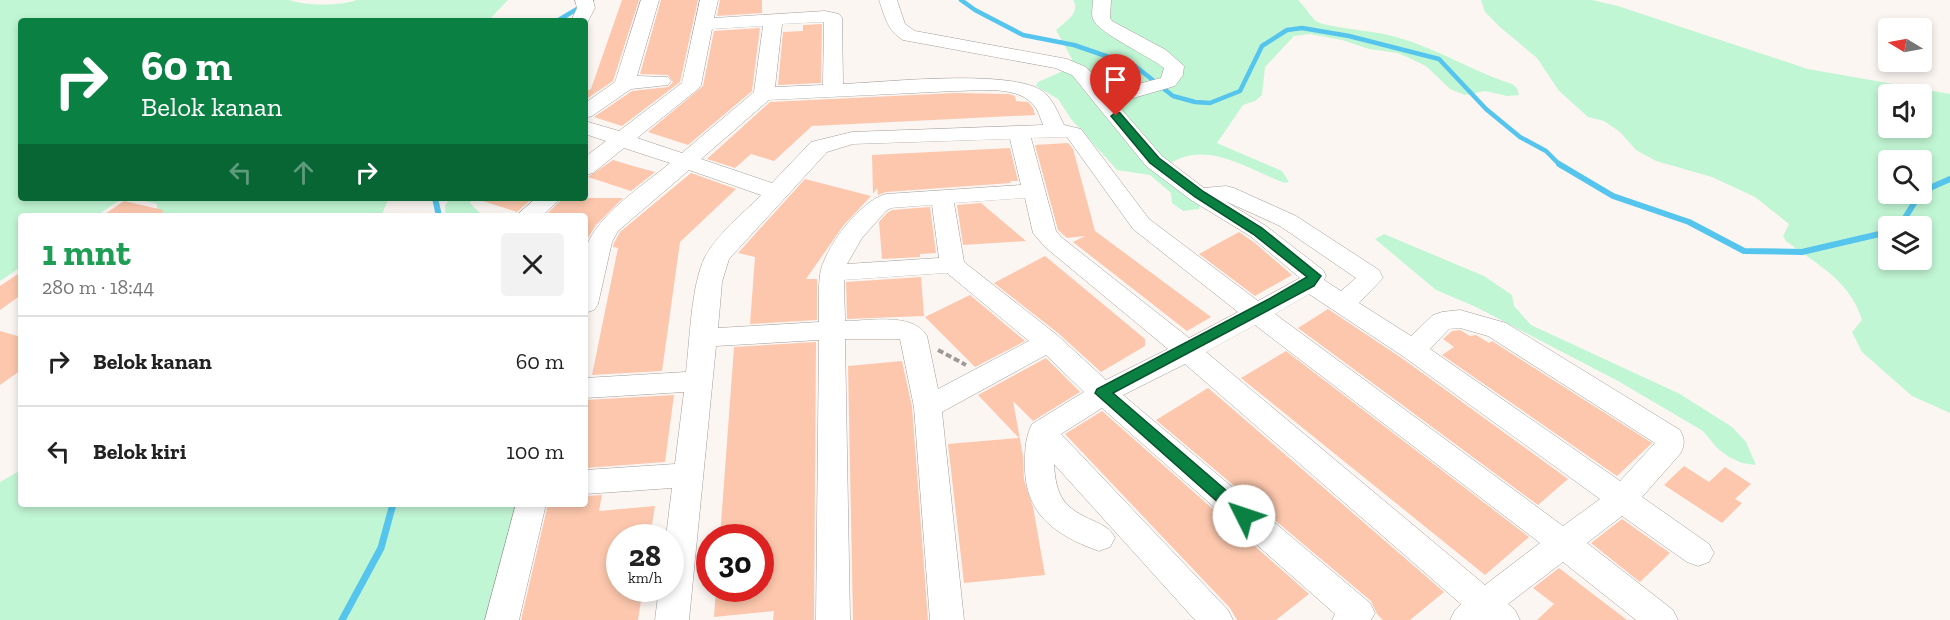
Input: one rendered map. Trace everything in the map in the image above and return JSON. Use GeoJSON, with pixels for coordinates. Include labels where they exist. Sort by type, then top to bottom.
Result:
{"type":"FeatureCollection","features":[{"type":"Feature","properties":{"kind":"street"},"geometry":{"type":"LineString","coordinates":[[588,110],[625,83],[650,0]]}},
{"type":"Feature","properties":{"kind":"street"},"geometry":{"type":"LineString","coordinates":[[588,166],[691,85],[709,0]]}},
{"type":"Feature","properties":{"kind":"street"},"geometry":{"type":"LineString","coordinates":[[888,0],[900,31],[910,36],[1071,66],[1079,71],[1154,161],[1199,195],[1258,231],[1314,276],[1310,283],[1186,351],[1103,393],[1042,432]]}},
{"type":"Feature","properties":{"kind":"street"},"geometry":{"type":"LineString","coordinates":[[1102,0],[1101,18],[1106,25],[1159,54],[1173,66],[1172,79],[1163,84],[1104,100]]}},
{"type":"Feature","properties":{"kind":"street"},"geometry":{"type":"LineString","coordinates":[[703,24],[833,18],[833,90]]}},
{"type":"Feature","properties":{"kind":"street"},"geometry":{"type":"LineString","coordinates":[[764,94],[773,19]]}},
{"type":"Feature","properties":{"kind":"street"},"geometry":{"type":"LineString","coordinates":[[625,83],[661,81]]}},
{"type":"Feature","properties":{"kind":"street"},"geometry":{"type":"LineString","coordinates":[[588,292],[604,233],[764,94],[955,85],[1014,86],[1035,95],[1044,106],[1056,131]]}},
{"type":"Feature","properties":{"kind":"street"},"geometry":{"type":"LineString","coordinates":[[588,128],[775,192]]}},
{"type":"Feature","properties":{"kind":"street"},"geometry":{"type":"LineString","coordinates":[[672,620],[697,381],[710,282],[717,258],[775,192],[819,147],[852,138],[1056,131],[1074,133],[1141,224],[1661,620]]}},
{"type":"Feature","properties":{"kind":"street"},"geometry":{"type":"LineString","coordinates":[[1019,132],[1045,232],[1053,242],[1186,351],[1484,615],[1564,544],[1622,499],[1670,446],[1670,438],[1497,329],[1460,319],[1448,319],[1442,321],[1413,350]]}},
{"type":"Feature","properties":{"kind":"street"},"geometry":{"type":"LineString","coordinates":[[833,620],[834,330],[832,273],[836,259],[880,204],[886,201],[1033,191]]}},
{"type":"Feature","properties":{"kind":"street"},"geometry":{"type":"LineString","coordinates":[[1199,195],[1226,193],[1288,221],[1370,276],[1371,278],[1356,294],[1342,304]]}},
{"type":"Feature","properties":{"kind":"street"},"geometry":{"type":"LineString","coordinates":[[942,198],[952,265]]}},
{"type":"Feature","properties":{"kind":"street"},"geometry":{"type":"LineString","coordinates":[[532,213],[546,201]]}},
{"type":"Feature","properties":{"kind":"street"},"geometry":{"type":"LineString","coordinates":[[832,273],[952,265],[1048,342],[1358,618]]}},
{"type":"Feature","properties":{"kind":"street"},"geometry":{"type":"LineString","coordinates":[[1310,283],[1413,350],[1698,553]]}},
{"type":"Feature","properties":{"kind":"street"},"geometry":{"type":"LineString","coordinates":[[704,338],[834,330],[906,330],[914,336],[928,407],[946,620]]}},
{"type":"Feature","properties":{"kind":"street"},"geometry":{"type":"LineString","coordinates":[[928,407],[1048,342]]}},
{"type":"Feature","properties":{"kind":"street"},"geometry":{"type":"LineString","coordinates":[[588,388],[697,381]]}},
{"type":"Feature","properties":{"kind":"street"},"geometry":{"type":"LineString","coordinates":[[1042,432],[1039,466],[1042,489],[1048,504],[1057,515],[1099,538]]}},
{"type":"Feature","properties":{"kind":"street"},"geometry":{"type":"LineString","coordinates":[[1042,432],[1216,620]]}},
{"type":"Feature","properties":{"kind":"street"},"geometry":{"type":"LineString","coordinates":[[588,482],[687,475]]}},
{"type":"Feature","properties":{"kind":"street"},"geometry":{"type":"LineString","coordinates":[[502,620],[530,507]]}},
{"type":"Feature","properties":{"kind":"path"},"geometry":{"type":"LineString","coordinates":[[914,336],[985,376]]}},
{"type":"Feature","properties":{"kind":"green space"},"geometry":{"type":"Polygon","coordinates":[[[0,0],[289,0],[323,4],[357,0],[508,0],[491,18],[18,18],[18,201],[118,201],[100,213],[18,213],[18,269],[0,281],[0,0]]]}},
{"type":"Feature","properties":{"kind":"green space"},"geometry":{"type":"Polygon","coordinates":[[[1073,0],[1298,0],[1316,21],[1404,39],[1512,84],[1517,88],[1519,95],[1507,96],[1485,91],[1465,95],[1450,89],[1426,66],[1398,53],[1369,49],[1342,40],[1310,34],[1294,36],[1265,67],[1262,95],[1255,101],[1243,105],[1217,143],[1282,171],[1289,182],[1285,183],[1228,159],[1198,155],[1184,157],[1170,164],[1200,203],[1199,209],[1183,211],[1172,203],[1171,193],[1150,175],[1117,170],[1071,119],[1058,99],[1036,86],[1038,82],[1063,71],[1072,59],[1056,30],[1074,13],[1073,0]]]}},
{"type":"Feature","properties":{"kind":"green space"},"geometry":{"type":"Polygon","coordinates":[[[1481,0],[1592,0],[1618,6],[1808,69],[1893,84],[1878,84],[1878,138],[1932,138],[1932,91],[1950,94],[1950,413],[1912,396],[1862,352],[1852,332],[1862,320],[1857,306],[1841,284],[1821,266],[1786,241],[1783,236],[1789,224],[1755,197],[1712,177],[1656,161],[1636,150],[1620,132],[1604,121],[1588,117],[1559,91],[1537,58],[1485,12],[1481,0]]]}},
{"type":"Feature","properties":{"kind":"green space"},"geometry":{"type":"Polygon","coordinates":[[[145,201],[388,201],[382,213],[157,213],[157,204],[145,201]]]}},
{"type":"Feature","properties":{"kind":"green space"},"geometry":{"type":"Polygon","coordinates":[[[448,201],[471,201],[470,203],[480,213],[446,213],[445,206],[448,201]]]}},
{"type":"Feature","properties":{"kind":"green space"},"geometry":{"type":"Polygon","coordinates":[[[1384,234],[1484,276],[1512,295],[1514,306],[1531,325],[1680,394],[1732,427],[1746,442],[1756,465],[1742,463],[1729,457],[1717,448],[1703,431],[1618,381],[1476,307],[1436,290],[1375,239],[1384,234]]]}},
{"type":"Feature","properties":{"kind":"green space"},"geometry":{"type":"Polygon","coordinates":[[[18,472],[18,507],[519,507],[489,603],[486,620],[0,620],[0,482],[18,472]]]}},
{"type":"Feature","properties":{"kind":"building"},"geometry":{"type":"Polygon","coordinates":[[[622,0],[639,0],[613,81],[588,98],[588,90],[591,89],[622,0]]]}},
{"type":"Feature","properties":{"kind":"building"},"geometry":{"type":"Polygon","coordinates":[[[661,0],[698,0],[680,82],[622,126],[594,117],[632,91],[668,87],[673,82],[668,75],[640,74],[661,0]]]}},
{"type":"Feature","properties":{"kind":"building"},"geometry":{"type":"Polygon","coordinates":[[[720,0],[762,0],[762,13],[717,16],[720,0]]]}},
{"type":"Feature","properties":{"kind":"building"},"geometry":{"type":"Polygon","coordinates":[[[822,24],[821,83],[778,85],[783,32],[803,31],[803,25],[822,24]]]}},
{"type":"Feature","properties":{"kind":"building"},"geometry":{"type":"Polygon","coordinates":[[[760,28],[752,91],[688,145],[648,132],[703,86],[714,31],[760,28]]]}},
{"type":"Feature","properties":{"kind":"building"},"geometry":{"type":"Polygon","coordinates":[[[955,93],[1009,94],[1015,96],[1016,101],[1028,102],[1035,115],[812,126],[774,161],[751,154],[735,168],[707,159],[770,102],[955,93]]]}},
{"type":"Feature","properties":{"kind":"building"},"geometry":{"type":"Polygon","coordinates":[[[1068,143],[1073,149],[1095,231],[1211,317],[1187,331],[1073,242],[1085,236],[1067,238],[1058,230],[1035,145],[1068,143]]]}},
{"type":"Feature","properties":{"kind":"building"},"geometry":{"type":"Polygon","coordinates":[[[1010,148],[1018,181],[886,192],[878,195],[877,188],[873,194],[872,155],[1010,148]]]}},
{"type":"Feature","properties":{"kind":"building"},"geometry":{"type":"Polygon","coordinates":[[[613,160],[655,172],[631,191],[588,177],[613,160]]]}},
{"type":"Feature","properties":{"kind":"building"},"geometry":{"type":"Polygon","coordinates":[[[691,173],[736,189],[680,242],[662,371],[592,375],[618,248],[613,247],[614,243],[620,232],[691,173]]]}},
{"type":"Feature","properties":{"kind":"building"},"geometry":{"type":"Polygon","coordinates":[[[805,179],[871,196],[843,226],[806,279],[817,279],[817,320],[750,324],[755,257],[738,253],[805,179]]]}},
{"type":"Feature","properties":{"kind":"building"},"geometry":{"type":"Polygon","coordinates":[[[623,198],[596,225],[588,238],[588,213],[548,213],[560,201],[623,198]]]}},
{"type":"Feature","properties":{"kind":"building"},"geometry":{"type":"Polygon","coordinates":[[[124,201],[163,210],[162,213],[106,213],[124,201]]]}},
{"type":"Feature","properties":{"kind":"building"},"geometry":{"type":"Polygon","coordinates":[[[483,201],[530,201],[517,212],[483,201]]]}},
{"type":"Feature","properties":{"kind":"building"},"geometry":{"type":"Polygon","coordinates":[[[981,203],[1026,241],[963,245],[957,205],[981,203]]]}},
{"type":"Feature","properties":{"kind":"building"},"geometry":{"type":"Polygon","coordinates":[[[930,207],[936,253],[920,254],[920,257],[882,259],[879,222],[887,213],[892,210],[930,207]]]}},
{"type":"Feature","properties":{"kind":"building"},"geometry":{"type":"Polygon","coordinates":[[[1239,232],[1292,275],[1255,296],[1199,254],[1239,232]]]}},
{"type":"Feature","properties":{"kind":"building"},"geometry":{"type":"Polygon","coordinates":[[[1045,256],[1145,339],[1145,346],[1101,372],[1058,333],[994,283],[1045,256]]]}},
{"type":"Feature","properties":{"kind":"building"},"geometry":{"type":"Polygon","coordinates":[[[18,274],[18,297],[0,310],[0,286],[18,274]]]}},
{"type":"Feature","properties":{"kind":"building"},"geometry":{"type":"Polygon","coordinates":[[[921,277],[924,316],[847,319],[846,282],[921,277]]]}},
{"type":"Feature","properties":{"kind":"building"},"geometry":{"type":"Polygon","coordinates":[[[970,295],[1025,341],[975,367],[925,317],[970,295]]]}},
{"type":"Feature","properties":{"kind":"building"},"geometry":{"type":"Polygon","coordinates":[[[1328,309],[1403,359],[1568,479],[1538,505],[1298,328],[1328,309]]]}},
{"type":"Feature","properties":{"kind":"building"},"geometry":{"type":"Polygon","coordinates":[[[1460,330],[1470,336],[1476,335],[1489,343],[1492,341],[1652,443],[1617,476],[1442,355],[1454,347],[1443,339],[1452,331],[1460,330]]]}},
{"type":"Feature","properties":{"kind":"building"},"geometry":{"type":"Polygon","coordinates":[[[0,331],[18,336],[18,372],[0,385],[0,331]]]}},
{"type":"Feature","properties":{"kind":"building"},"geometry":{"type":"Polygon","coordinates":[[[816,342],[814,620],[773,620],[774,611],[714,617],[715,602],[774,602],[774,524],[721,524],[734,347],[816,342]]]}},
{"type":"Feature","properties":{"kind":"building"},"geometry":{"type":"Polygon","coordinates":[[[1286,351],[1529,537],[1485,575],[1241,378],[1286,351]]]}},
{"type":"Feature","properties":{"kind":"building"},"geometry":{"type":"Polygon","coordinates":[[[1046,358],[1080,392],[1033,421],[1013,401],[1023,456],[1024,480],[1033,507],[1045,575],[964,583],[948,444],[1019,438],[978,395],[1046,358]]]}},
{"type":"Feature","properties":{"kind":"building"},"geometry":{"type":"Polygon","coordinates":[[[902,361],[912,407],[928,620],[853,620],[848,366],[902,361]]]}},
{"type":"Feature","properties":{"kind":"building"},"geometry":{"type":"Polygon","coordinates":[[[1208,388],[1444,592],[1410,620],[1383,620],[1377,614],[1371,601],[1156,420],[1208,388]]]}},
{"type":"Feature","properties":{"kind":"building"},"geometry":{"type":"Polygon","coordinates":[[[674,395],[665,462],[588,468],[588,400],[674,395]]]}},
{"type":"Feature","properties":{"kind":"building"},"geometry":{"type":"Polygon","coordinates":[[[1102,411],[1309,594],[1276,620],[1237,620],[1230,608],[1065,434],[1102,411]]]}},
{"type":"Feature","properties":{"kind":"building"},"geometry":{"type":"Polygon","coordinates":[[[1684,466],[1709,482],[1725,467],[1751,484],[1735,499],[1742,503],[1722,523],[1664,485],[1684,466]]]}},
{"type":"Feature","properties":{"kind":"building"},"geometry":{"type":"Polygon","coordinates":[[[602,495],[599,511],[655,506],[652,524],[606,524],[606,602],[641,602],[638,620],[521,620],[547,507],[588,507],[588,496],[602,495]]]}},
{"type":"Feature","properties":{"kind":"building"},"geometry":{"type":"Polygon","coordinates":[[[1622,519],[1670,553],[1640,582],[1591,543],[1622,519]]]}},
{"type":"Feature","properties":{"kind":"building"},"geometry":{"type":"Polygon","coordinates":[[[1559,568],[1627,620],[1537,620],[1554,604],[1533,588],[1559,568]]]}},
{"type":"Feature","properties":{"kind":"waterway"},"geometry":{"type":"LineString","coordinates":[[562,18],[592,0]]}},
{"type":"Feature","properties":{"kind":"waterway"},"geometry":{"type":"LineString","coordinates":[[961,0],[975,10],[1023,35],[1074,45],[1135,66],[1173,96],[1195,102],[1210,103],[1240,91],[1262,46],[1287,30],[1302,28],[1349,36],[1439,59],[1486,109],[1520,137],[1546,151],[1559,164]]}},
{"type":"Feature","properties":{"kind":"waterway"},"geometry":{"type":"LineString","coordinates":[[1559,164],[1613,196],[1689,222],[1744,251],[1802,252],[1878,234]]}},
{"type":"Feature","properties":{"kind":"waterway"},"geometry":{"type":"LineString","coordinates":[[1906,216],[1916,200],[1932,187],[1950,179]]}},
{"type":"Feature","properties":{"kind":"waterway"},"geometry":{"type":"LineString","coordinates":[[436,201],[438,213]]}},
{"type":"Feature","properties":{"kind":"waterway"},"geometry":{"type":"LineString","coordinates":[[342,620],[381,548],[392,507]]}},
{"type":"Feature","properties":{"kind":"route"},"geometry":{"type":"LineString","coordinates":[[1116,116],[1154,161],[1199,195],[1258,231],[1314,276],[1310,283],[1274,303],[1103,393],[1244,516]]}}]}
